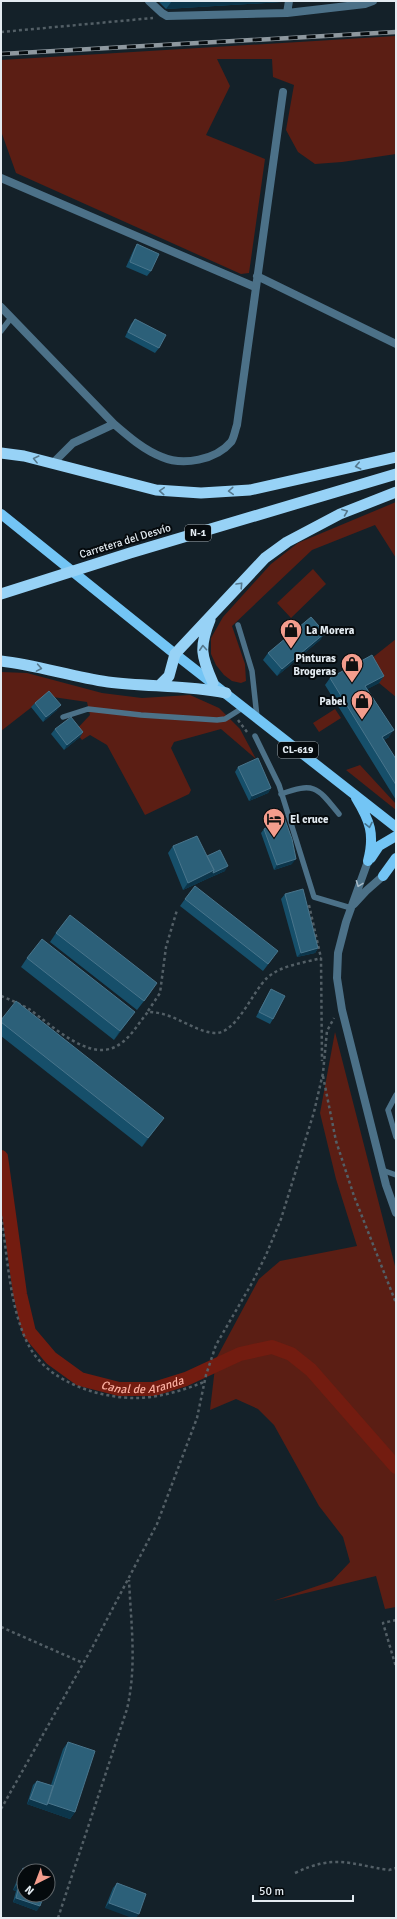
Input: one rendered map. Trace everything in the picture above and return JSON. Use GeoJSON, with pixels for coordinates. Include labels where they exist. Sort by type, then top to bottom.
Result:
{"type":"FeatureCollection","features":[{"type":"Feature","properties":{"kind":"highway"},"geometry":{"type":"LineString","coordinates":[[1,453],[24,456],[156,490],[201,493],[250,490],[396,457]]}},
{"type":"Feature","properties":{"kind":"highway","name":"Carretera del Desvío"},"geometry":{"type":"LineString","coordinates":[[1,594],[130,553],[396,474]]}},
{"type":"Feature","properties":{"kind":"highway"},"geometry":{"type":"LineString","coordinates":[[159,686],[169,676],[175,654],[265,558],[287,542],[340,514],[396,492]]}},
{"type":"Feature","properties":{"kind":"highway"},"geometry":{"type":"LineString","coordinates":[[213,613],[202,641],[204,662],[213,683]]}},
{"type":"Feature","properties":{"kind":"highway"},"geometry":{"type":"LineString","coordinates":[[1,662],[107,682],[203,688],[226,694]]}},
{"type":"Feature","properties":{"kind":"main road","name":"CL-619"},"geometry":{"type":"LineString","coordinates":[[1,514],[175,654],[396,827]]}},
{"type":"Feature","properties":{"kind":"main road"},"geometry":{"type":"LineString","coordinates":[[353,793],[368,818],[372,845],[368,861]]}},
{"type":"Feature","properties":{"kind":"main road"},"geometry":{"type":"LineString","coordinates":[[368,861],[379,846],[396,836]]}},
{"type":"Feature","properties":{"kind":"main road"},"geometry":{"type":"LineString","coordinates":[[383,876],[396,858]]}},
{"type":"Feature","properties":{"kind":"main road"},"geometry":{"type":"LineString","coordinates":[[383,876],[396,870]]}},
{"type":"Feature","properties":{"kind":"street"},"geometry":{"type":"LineString","coordinates":[[149,1],[165,15],[287,13],[373,1]]}},
{"type":"Feature","properties":{"kind":"street"},"geometry":{"type":"LineString","coordinates":[[287,13],[289,1]]}},
{"type":"Feature","properties":{"kind":"street"},"geometry":{"type":"LineString","coordinates":[[1,307],[114,424],[135,442],[164,458],[193,461],[216,455],[232,442],[237,425],[283,92]]}},
{"type":"Feature","properties":{"kind":"street"},"geometry":{"type":"LineString","coordinates":[[1,178],[255,288]]}},
{"type":"Feature","properties":{"kind":"street"},"geometry":{"type":"LineString","coordinates":[[257,276],[396,344]]}},
{"type":"Feature","properties":{"kind":"street"},"geometry":{"type":"LineString","coordinates":[[53,463],[73,444],[114,424]]}},
{"type":"Feature","properties":{"kind":"street"},"geometry":{"type":"LineString","coordinates":[[368,861],[351,908],[338,953],[337,978],[342,1010],[382,1170],[396,1213]]}},
{"type":"Feature","properties":{"kind":"street"},"geometry":{"type":"LineString","coordinates":[[351,908],[366,891],[383,876]]}},
{"type":"Feature","properties":{"kind":"lane"},"geometry":{"type":"LineString","coordinates":[[1,331],[12,318]]}},
{"type":"Feature","properties":{"kind":"lane"},"geometry":{"type":"LineString","coordinates":[[238,625],[252,671],[257,718]]}},
{"type":"Feature","properties":{"kind":"lane"},"geometry":{"type":"LineString","coordinates":[[63,717],[88,709],[205,721],[218,720],[233,715],[244,707]]}},
{"type":"Feature","properties":{"kind":"lane"},"geometry":{"type":"LineString","coordinates":[[253,737],[269,763],[282,794],[314,897],[351,908]]}},
{"type":"Feature","properties":{"kind":"lane"},"geometry":{"type":"LineString","coordinates":[[282,794],[306,787],[315,789],[325,797],[339,814]]}},
{"type":"Feature","properties":{"kind":"lane"},"geometry":{"type":"LineString","coordinates":[[396,1095],[388,1110],[396,1137]]}},
{"type":"Feature","properties":{"kind":"lane"},"geometry":{"type":"LineString","coordinates":[[382,1170],[396,1175]]}},
{"type":"Feature","properties":{"kind":"path"},"geometry":{"type":"LineString","coordinates":[[1,32],[98,24],[165,15]]}},
{"type":"Feature","properties":{"kind":"path"},"geometry":{"type":"LineString","coordinates":[[233,715],[253,737]]}},
{"type":"Feature","properties":{"kind":"path"},"geometry":{"type":"LineString","coordinates":[[308,901],[321,958],[323,1073],[336,1141],[354,1196],[396,1303]]}},
{"type":"Feature","properties":{"kind":"path"},"geometry":{"type":"LineString","coordinates":[[1,996],[27,1008],[65,1036],[82,1045],[98,1050],[110,1050],[121,1044],[148,1012],[160,993],[166,947],[177,910]]}},
{"type":"Feature","properties":{"kind":"path"},"geometry":{"type":"LineString","coordinates":[[148,1012],[168,1014],[203,1030],[214,1033],[224,1032],[239,1017],[268,977],[287,967],[321,958]]}},
{"type":"Feature","properties":{"kind":"path"},"geometry":{"type":"LineString","coordinates":[[1,1809],[148,1544],[171,1490],[197,1418],[209,1362],[216,1345],[266,1255],[281,1219],[305,1142],[323,1073],[327,1031],[332,1020],[342,1010]]}},
{"type":"Feature","properties":{"kind":"path"},"geometry":{"type":"LineString","coordinates":[[1,1216],[16,1313],[29,1346],[38,1359],[48,1368],[79,1386],[117,1397],[140,1398],[160,1395],[204,1382]]}},
{"type":"Feature","properties":{"kind":"path"},"geometry":{"type":"LineString","coordinates":[[59,1917],[127,1709],[131,1691],[133,1672],[129,1580]]}},
{"type":"Feature","properties":{"kind":"path"},"geometry":{"type":"LineString","coordinates":[[396,1620],[383,1623],[396,1667]]}},
{"type":"Feature","properties":{"kind":"path"},"geometry":{"type":"LineString","coordinates":[[1,1627],[83,1663]]}},
{"type":"Feature","properties":{"kind":"path"},"geometry":{"type":"LineString","coordinates":[[295,1873],[312,1865],[331,1861],[346,1861],[389,1870],[396,1868]]}},
{"type":"Feature","properties":{"kind":"shaded area"},"geometry":{"type":"Polygon","coordinates":[[[396,36],[396,154],[342,162],[315,164],[298,152],[286,130],[294,85],[273,77],[272,59],[217,59],[230,86],[206,135],[265,159],[249,273],[241,274],[16,173],[1,131],[1,60],[396,36]]]}},
{"type":"Feature","properties":{"kind":"shaded area"},"geometry":{"type":"Polygon","coordinates":[[[396,502],[396,558],[375,525],[312,550],[232,626],[245,664],[246,681],[241,683],[232,681],[224,675],[216,665],[211,654],[211,638],[223,617],[271,564],[298,543],[396,502]]]}},
{"type":"Feature","properties":{"kind":"shaded area"},"geometry":{"type":"Polygon","coordinates":[[[313,569],[326,584],[291,618],[277,603],[313,569]]]}},
{"type":"Feature","properties":{"kind":"shaded area"},"geometry":{"type":"Polygon","coordinates":[[[396,639],[396,697],[379,683],[367,662],[396,639]]]}},
{"type":"Feature","properties":{"kind":"shaded area"},"geometry":{"type":"Polygon","coordinates":[[[1,672],[27,673],[102,693],[142,698],[190,695],[219,708],[240,729],[256,759],[221,729],[174,742],[171,748],[191,790],[189,794],[145,815],[107,745],[90,735],[82,740],[75,731],[90,715],[87,702],[46,696],[1,731],[1,672]]]}},
{"type":"Feature","properties":{"kind":"shaded area"},"geometry":{"type":"Polygon","coordinates":[[[335,709],[341,718],[319,732],[313,723],[335,709]]]}},
{"type":"Feature","properties":{"kind":"shaded area"},"geometry":{"type":"Polygon","coordinates":[[[360,765],[396,804],[396,810],[346,770],[360,765]]]}},
{"type":"Feature","properties":{"kind":"shaded area"},"geometry":{"type":"Polygon","coordinates":[[[335,1032],[396,1270],[396,1607],[385,1609],[376,1576],[273,1601],[332,1581],[350,1562],[343,1537],[319,1506],[274,1425],[258,1409],[236,1399],[210,1410],[216,1359],[259,1279],[280,1261],[357,1246],[336,1179],[320,1113],[335,1032]]]}},
{"type":"Feature","properties":{"kind":"building"},"geometry":{"type":"Polygon","coordinates":[[[137,244],[159,254],[151,271],[130,262],[137,244]]]}},
{"type":"Feature","properties":{"kind":"building"},"geometry":{"type":"Polygon","coordinates":[[[135,319],[166,335],[159,348],[128,332],[135,319]]]}},
{"type":"Feature","properties":{"kind":"building","name":"La Morera"},"geometry":{"type":"Polygon","coordinates":[[[311,617],[325,633],[282,669],[268,653],[311,617]]]}},
{"type":"Feature","properties":{"kind":"building"},"geometry":{"type":"Polygon","coordinates":[[[372,655],[384,676],[365,686],[394,730],[382,737],[396,759],[396,785],[330,678],[372,655]]]}},
{"type":"Feature","properties":{"kind":"building"},"geometry":{"type":"Polygon","coordinates":[[[49,691],[61,705],[46,717],[35,703],[49,691]]]}},
{"type":"Feature","properties":{"kind":"building"},"geometry":{"type":"Polygon","coordinates":[[[71,717],[83,732],[67,745],[55,729],[71,717]]]}},
{"type":"Feature","properties":{"kind":"building"},"geometry":{"type":"Polygon","coordinates":[[[258,758],[271,788],[252,796],[238,767],[258,758]]]}},
{"type":"Feature","properties":{"kind":"building"},"geometry":{"type":"Polygon","coordinates":[[[284,817],[292,839],[296,859],[277,865],[264,829],[284,817]]]}},
{"type":"Feature","properties":{"kind":"building"},"geometry":{"type":"Polygon","coordinates":[[[197,836],[214,870],[188,883],[173,846],[197,836]]]}},
{"type":"Feature","properties":{"kind":"building"},"geometry":{"type":"Polygon","coordinates":[[[220,850],[228,866],[213,873],[214,870],[207,856],[220,850]]]}},
{"type":"Feature","properties":{"kind":"building"},"geometry":{"type":"Polygon","coordinates":[[[195,886],[278,951],[268,964],[185,899],[195,886]]]}},
{"type":"Feature","properties":{"kind":"building"},"geometry":{"type":"Polygon","coordinates":[[[303,889],[318,948],[301,953],[285,894],[303,889]]]}},
{"type":"Feature","properties":{"kind":"building"},"geometry":{"type":"Polygon","coordinates":[[[70,915],[157,983],[144,1001],[56,933],[70,915]]]}},
{"type":"Feature","properties":{"kind":"building"},"geometry":{"type":"Polygon","coordinates":[[[42,939],[135,1012],[120,1031],[27,958],[42,939]]]}},
{"type":"Feature","properties":{"kind":"building"},"geometry":{"type":"Polygon","coordinates":[[[271,989],[285,996],[273,1019],[259,1012],[271,989]]]}},
{"type":"Feature","properties":{"kind":"building"},"geometry":{"type":"Polygon","coordinates":[[[16,1001],[164,1118],[148,1138],[1,1022],[16,1001]]]}},
{"type":"Feature","properties":{"kind":"building"},"geometry":{"type":"Polygon","coordinates":[[[68,1742],[95,1751],[75,1812],[48,1803],[68,1742]]]}},
{"type":"Feature","properties":{"kind":"building"},"geometry":{"type":"Polygon","coordinates":[[[37,1781],[53,1786],[47,1805],[30,1799],[37,1781]]]}},
{"type":"Feature","properties":{"kind":"building"},"geometry":{"type":"Polygon","coordinates":[[[117,1883],[146,1894],[139,1914],[109,1903],[117,1883]]]}},
{"type":"Feature","properties":{"kind":"building"},"geometry":{"type":"Polygon","coordinates":[[[31,1903],[41,1903],[40,1906],[31,1903]]]}},
{"type":"Feature","properties":{"kind":"waterway","name":"Canal de Aranda"},"geometry":{"type":"LineString","coordinates":[[1,1157],[20,1294],[29,1332],[51,1358],[80,1379],[119,1389],[154,1389],[186,1379],[240,1354],[272,1347],[291,1354],[311,1370],[396,1467]]}},
{"type":"Feature","properties":{"kind":"railway"},"geometry":{"type":"LineString","coordinates":[[1,54],[396,32]]}},
{"type":"Feature","properties":{"kind":"place","name":"La Morera"},"geometry":{"type":"Point","coordinates":[291,650]}},
{"type":"Feature","properties":{"kind":"place","name":"Pinturas Brogeras"},"geometry":{"type":"Point","coordinates":[352,684]}},
{"type":"Feature","properties":{"kind":"place","name":"Pabel"},"geometry":{"type":"Point","coordinates":[362,720]}},
{"type":"Feature","properties":{"kind":"place","name":"El cruce"},"geometry":{"type":"Point","coordinates":[274,838]}}]}
